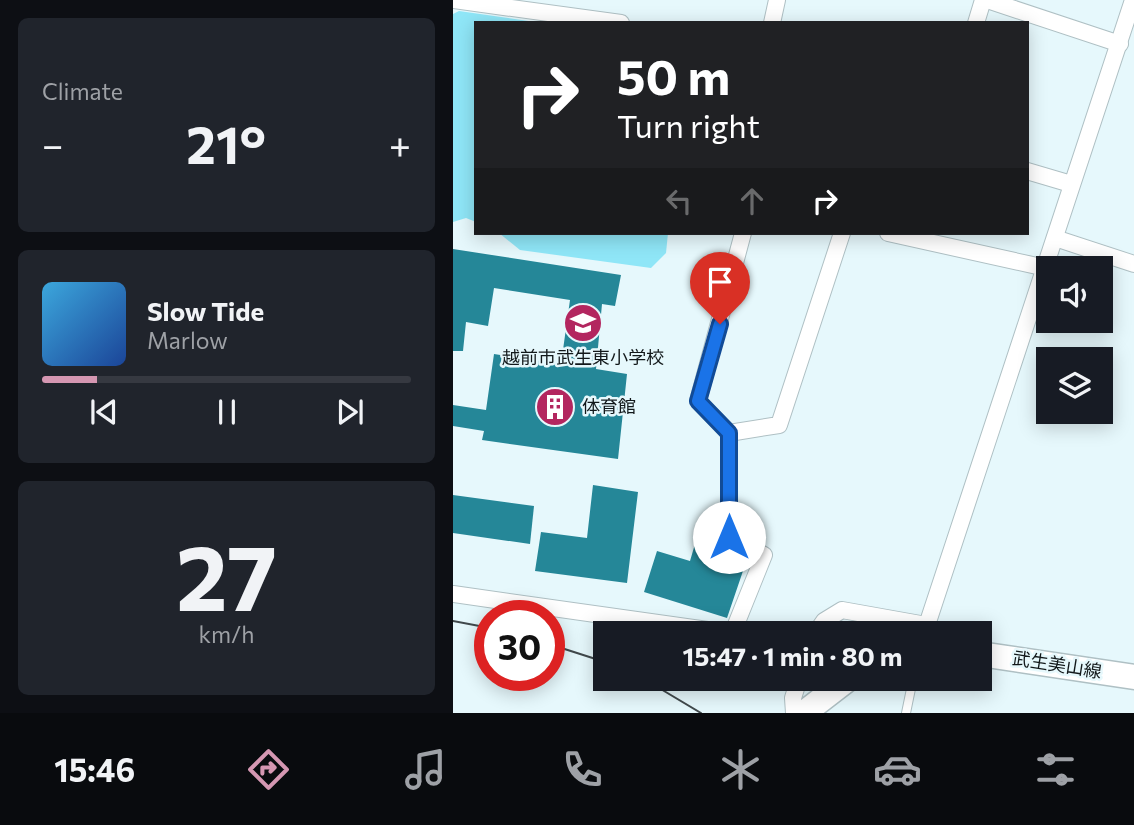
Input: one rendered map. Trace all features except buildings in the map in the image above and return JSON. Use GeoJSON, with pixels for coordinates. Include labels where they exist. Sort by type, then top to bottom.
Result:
{"type":"FeatureCollection","features":[{"type":"Feature","properties":{"kind":"main road","name":"武生美山線"},"geometry":{"type":"LineString","coordinates":[[992,656],[1134,677]]}},
{"type":"Feature","properties":{"kind":"main road"},"geometry":{"type":"LineString","coordinates":[[804,713],[832,691]]}},
{"type":"Feature","properties":{"kind":"street"},"geometry":{"type":"LineString","coordinates":[[453,0],[531,5],[612,21]]}},
{"type":"Feature","properties":{"kind":"street"},"geometry":{"type":"LineString","coordinates":[[772,21],[777,0]]}},
{"type":"Feature","properties":{"kind":"street"},"geometry":{"type":"LineString","coordinates":[[977,21],[985,0],[1120,44]]}},
{"type":"Feature","properties":{"kind":"street"},"geometry":{"type":"LineString","coordinates":[[1050,256],[1133,0]]}},
{"type":"Feature","properties":{"kind":"street"},"geometry":{"type":"LineString","coordinates":[[1029,172],[1071,184]]}},
{"type":"Feature","properties":{"kind":"street"},"geometry":{"type":"LineString","coordinates":[[739,621],[764,555],[729,537],[729,433],[698,401],[742,235]]}},
{"type":"Feature","properties":{"kind":"street"},"geometry":{"type":"LineString","coordinates":[[729,433],[779,425],[841,235]]}},
{"type":"Feature","properties":{"kind":"street"},"geometry":{"type":"LineString","coordinates":[[910,235],[1036,266]]}},
{"type":"Feature","properties":{"kind":"street"},"geometry":{"type":"LineString","coordinates":[[1055,238],[1134,264]]}},
{"type":"Feature","properties":{"kind":"street"},"geometry":{"type":"LineString","coordinates":[[928,621],[1036,298]]}},
{"type":"Feature","properties":{"kind":"street"},"geometry":{"type":"LineString","coordinates":[[453,594],[648,621]]}},
{"type":"Feature","properties":{"kind":"street"},"geometry":{"type":"LineString","coordinates":[[824,621],[842,610],[890,621]]}},
{"type":"Feature","properties":{"kind":"street"},"geometry":{"type":"LineString","coordinates":[[794,713],[795,691]]}},
{"type":"Feature","properties":{"kind":"lane"},"geometry":{"type":"LineString","coordinates":[[906,713],[911,691]]}},
{"type":"Feature","properties":{"kind":"shaded area"},"geometry":{"type":"Polygon","coordinates":[[[459,11],[528,21],[474,21],[474,221],[466,218],[453,222],[453,14],[459,11]]]}},
{"type":"Feature","properties":{"kind":"shaded area"},"geometry":{"type":"Polygon","coordinates":[[[501,235],[668,235],[666,253],[651,268],[520,250],[501,235]]]}},
{"type":"Feature","properties":{"kind":"tram line"},"geometry":{"type":"LineString","coordinates":[[453,621],[474,625]]}},
{"type":"Feature","properties":{"kind":"tram line"},"geometry":{"type":"LineString","coordinates":[[565,649],[593,658]]}},
{"type":"Feature","properties":{"kind":"tram line"},"geometry":{"type":"LineString","coordinates":[[664,691],[701,713]]}},
{"type":"Feature","properties":{"kind":"place","name":"越前市武生東小学校"},"geometry":{"type":"Point","coordinates":[583,323]}},
{"type":"Feature","properties":{"kind":"place","name":"体育館"},"geometry":{"type":"Point","coordinates":[555,407]}},
{"type":"Feature","properties":{"kind":"route"},"geometry":{"type":"LineString","coordinates":[[720,324],[698,401],[729,433],[729,537]]}}]}
